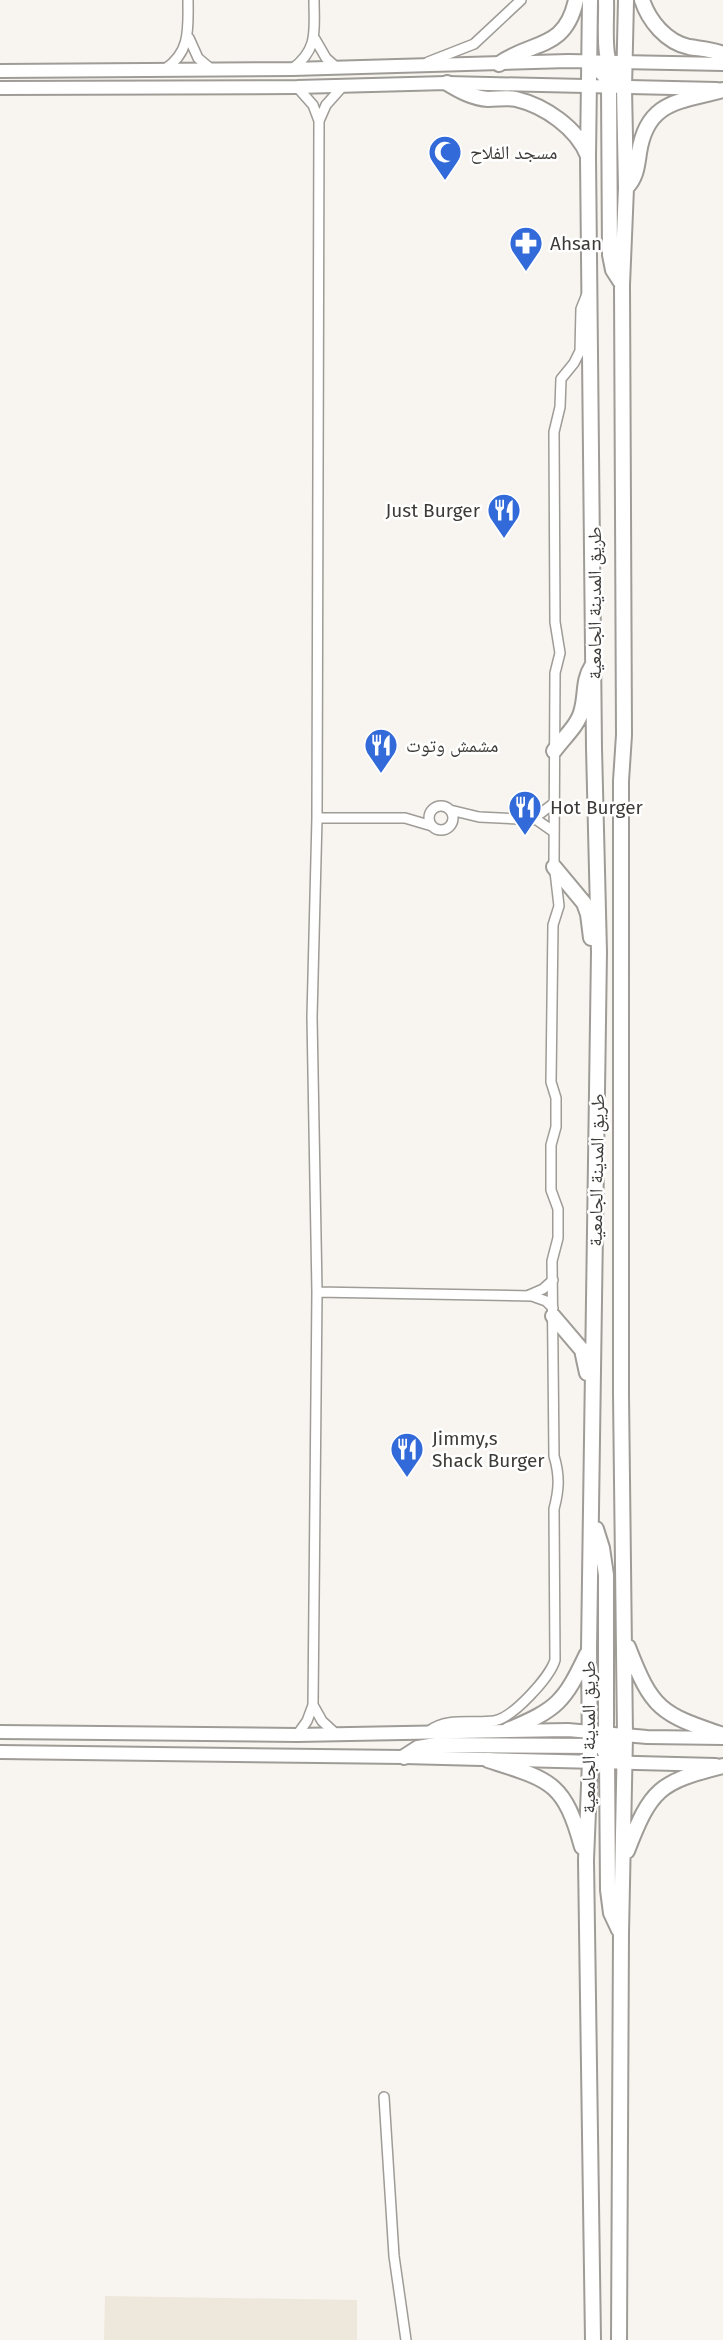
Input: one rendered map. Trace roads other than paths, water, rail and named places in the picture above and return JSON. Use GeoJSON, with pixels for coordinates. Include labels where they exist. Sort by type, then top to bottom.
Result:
{"type":"FeatureCollection","features":[{"type":"Feature","properties":{"kind":"main road"},"geometry":{"type":"LineString","coordinates":[[499,64],[555,37],[567,24],[576,0]]}},
{"type":"Feature","properties":{"kind":"main road","name":"طريق المدينة الجامعية"},"geometry":{"type":"LineString","coordinates":[[590,0],[594,748],[599,952],[589,1731],[600,1746],[586,1860],[593,2340]]}},
{"type":"Feature","properties":{"kind":"main road"},"geometry":{"type":"LineString","coordinates":[[606,0],[609,61],[617,87],[610,255],[622,285]]}},
{"type":"Feature","properties":{"kind":"main road","name":"طريق المدينة الجامعية"},"geometry":{"type":"LineString","coordinates":[[619,2340],[621,1933],[625,1762],[621,1394],[621,781],[624,735],[622,285],[626,188],[617,87],[625,62],[626,0]]}},
{"type":"Feature","properties":{"kind":"main road"},"geometry":{"type":"LineString","coordinates":[[642,0],[653,22],[672,40],[688,47],[723,54]]}},
{"type":"Feature","properties":{"kind":"main road"},"geometry":{"type":"LineString","coordinates":[[590,61],[617,87]]}},
{"type":"Feature","properties":{"kind":"main road"},"geometry":{"type":"LineString","coordinates":[[0,71],[292,69],[590,61],[723,64]]}},
{"type":"Feature","properties":{"kind":"main road"},"geometry":{"type":"LineString","coordinates":[[447,83],[473,96],[510,98],[531,105],[569,127],[579,137],[589,157]]}},
{"type":"Feature","properties":{"kind":"main road"},"geometry":{"type":"LineString","coordinates":[[0,88],[297,87],[447,83],[723,90]]}},
{"type":"Feature","properties":{"kind":"main road"},"geometry":{"type":"LineString","coordinates":[[626,188],[635,174],[646,128],[656,113],[677,101],[723,90]]}},
{"type":"Feature","properties":{"kind":"main road"},"geometry":{"type":"LineString","coordinates":[[554,751],[580,716],[585,681],[595,662]]}},
{"type":"Feature","properties":{"kind":"main road"},"geometry":{"type":"LineString","coordinates":[[554,867],[584,903],[590,934],[599,952]]}},
{"type":"Feature","properties":{"kind":"main road"},"geometry":{"type":"LineString","coordinates":[[553,1312],[582,1350],[594,1393]]}},
{"type":"Feature","properties":{"kind":"main road"},"geometry":{"type":"LineString","coordinates":[[592,1519],[602,1548],[606,1575],[600,1746],[607,1761],[609,1900],[621,1933]]}},
{"type":"Feature","properties":{"kind":"main road"},"geometry":{"type":"LineString","coordinates":[[625,1637],[645,1687],[661,1707],[680,1720],[723,1737]]}},
{"type":"Feature","properties":{"kind":"main road"},"geometry":{"type":"LineString","coordinates":[[508,1730],[556,1706],[569,1691],[589,1649]]}},
{"type":"Feature","properties":{"kind":"main road"},"geometry":{"type":"LineString","coordinates":[[0,1732],[297,1735],[429,1731],[589,1731]]}},
{"type":"Feature","properties":{"kind":"main road"},"geometry":{"type":"LineString","coordinates":[[0,1752],[488,1760],[600,1746],[625,1736],[723,1737]]}},
{"type":"Feature","properties":{"kind":"main road"},"geometry":{"type":"LineString","coordinates":[[404,1757],[418,1748],[436,1745],[600,1746],[625,1762]]}},
{"type":"Feature","properties":{"kind":"main road"},"geometry":{"type":"LineString","coordinates":[[488,1760],[538,1778],[561,1794],[574,1818],[586,1860]]}},
{"type":"Feature","properties":{"kind":"main road"},"geometry":{"type":"LineString","coordinates":[[607,1761],[723,1766]]}},
{"type":"Feature","properties":{"kind":"main road"},"geometry":{"type":"LineString","coordinates":[[624,1858],[642,1814],[656,1793],[679,1778],[723,1766]]}},
{"type":"Feature","properties":{"kind":"street"},"geometry":{"type":"LineString","coordinates":[[165,69],[182,52],[188,36],[188,0]]}},
{"type":"Feature","properties":{"kind":"street"},"geometry":{"type":"LineString","coordinates":[[292,69],[303,59],[314,39],[314,0]]}},
{"type":"Feature","properties":{"kind":"street"},"geometry":{"type":"LineString","coordinates":[[418,66],[474,44],[521,0]]}},
{"type":"Feature","properties":{"kind":"street"},"geometry":{"type":"LineString","coordinates":[[188,36],[198,58],[211,69]]}},
{"type":"Feature","properties":{"kind":"street"},"geometry":{"type":"LineString","coordinates":[[314,39],[336,68]]}},
{"type":"Feature","properties":{"kind":"street"},"geometry":{"type":"LineString","coordinates":[[297,1735],[307,1721],[313,1705],[317,1292],[312,1017],[317,818],[319,121],[326,105],[343,86]]}},
{"type":"Feature","properties":{"kind":"street"},"geometry":{"type":"LineString","coordinates":[[297,87],[309,99],[319,121]]}},
{"type":"Feature","properties":{"kind":"street"},"geometry":{"type":"LineString","coordinates":[[429,1731],[443,1723],[502,1719],[543,1681],[555,1660],[554,1517],[559,1488],[554,1456],[552,1256],[558,1238],[558,1209],[551,1191],[551,1145],[556,1127],[556,1098],[551,1082],[552,929],[559,906],[554,867],[555,673],[560,648],[555,618],[554,427],[561,407],[560,383],[580,351],[581,309],[583,300],[591,290]]}},
{"type":"Feature","properties":{"kind":"street"},"geometry":{"type":"LineString","coordinates":[[526,819],[541,814],[554,803]]}},
{"type":"Feature","properties":{"kind":"street"},"geometry":{"type":"LineString","coordinates":[[317,818],[405,818],[440,806],[480,817],[541,822],[554,832]]}},
{"type":"Feature","properties":{"kind":"street"},"geometry":{"type":"LineString","coordinates":[[432,810],[429,818],[432,826]]}},
{"type":"Feature","properties":{"kind":"street"},"geometry":{"type":"LineString","coordinates":[[450,810],[453,817],[451,824]]}},
{"type":"Feature","properties":{"kind":"street"},"geometry":{"type":"LineString","coordinates":[[405,818],[440,830],[451,824],[480,817]]}},
{"type":"Feature","properties":{"kind":"street"},"geometry":{"type":"LineString","coordinates":[[525,1296],[543,1289],[553,1280]]}},
{"type":"Feature","properties":{"kind":"street"},"geometry":{"type":"LineString","coordinates":[[317,1292],[525,1296],[541,1299],[553,1312]]}},
{"type":"Feature","properties":{"kind":"street"},"geometry":{"type":"LineString","coordinates":[[313,1705],[322,1721],[335,1733]]}},
{"type":"Feature","properties":{"kind":"street"},"geometry":{"type":"LineString","coordinates":[[384,2097],[394,2256],[406,2340]]}},
{"type":"Feature","properties":{"kind":"place","name":"مسجد الفلاح"},"geometry":{"type":"Point","coordinates":[445,182]}},
{"type":"Feature","properties":{"kind":"place","name":"Ahsan"},"geometry":{"type":"Point","coordinates":[526,273]}},
{"type":"Feature","properties":{"kind":"place","name":"Just Burger"},"geometry":{"type":"Point","coordinates":[504,540]}},
{"type":"Feature","properties":{"kind":"place","name":"مشمش وتوت"},"geometry":{"type":"Point","coordinates":[381,775]}},
{"type":"Feature","properties":{"kind":"place","name":"Hot Burger"},"geometry":{"type":"Point","coordinates":[525,837]}},
{"type":"Feature","properties":{"kind":"place","name":"Jimmy,s Shack Burger"},"geometry":{"type":"Point","coordinates":[407,1479]}}]}
